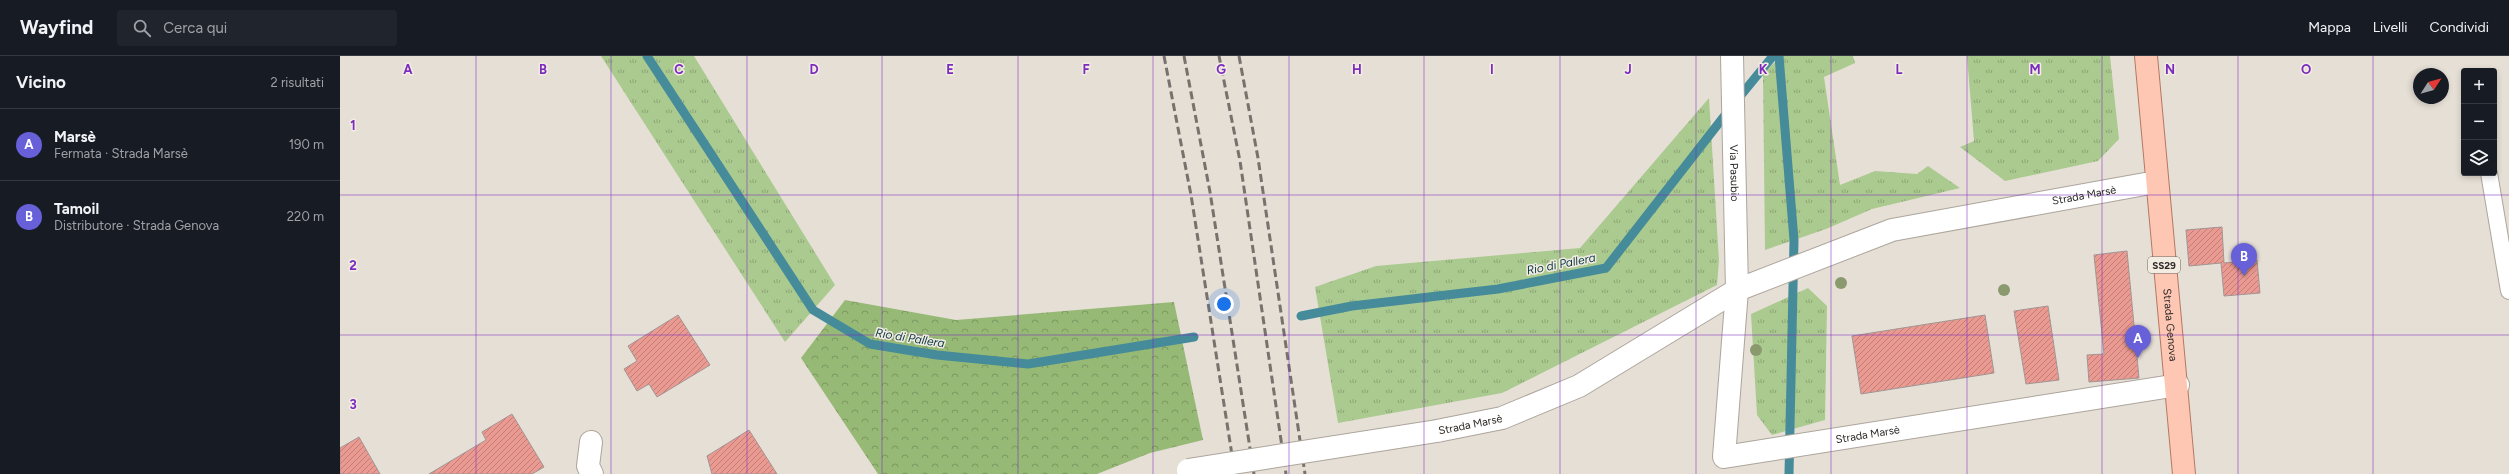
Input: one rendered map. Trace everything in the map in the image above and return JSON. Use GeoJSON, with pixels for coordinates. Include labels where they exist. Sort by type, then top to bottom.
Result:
{"type":"FeatureCollection","features":[{"type":"Feature","properties":{"kind":"main road","name":"Strada Genova"},"geometry":{"type":"LineString","coordinates":[[2146,56],[2156,182],[2178,385],[2184,474]]}},
{"type":"Feature","properties":{"kind":"street","name":"Via Pasubio"},"geometry":{"type":"LineString","coordinates":[[1732,64],[1737,290]]}},
{"type":"Feature","properties":{"kind":"street","name":"Strada Marsè"},"geometry":{"type":"LineString","coordinates":[[1182,472],[1437,431],[1502,418],[1579,386],[1737,290],[1892,230],[2156,182]]}},
{"type":"Feature","properties":{"kind":"street","name":"Strada Marsè"},"geometry":{"type":"LineString","coordinates":[[1737,290],[1724,457],[2178,385]]}},
{"type":"Feature","properties":{"kind":"street"},"geometry":{"type":"LineString","coordinates":[[591,442],[588,466],[592,474]]}},
{"type":"Feature","properties":{"kind":"lane"},"geometry":{"type":"LineString","coordinates":[[2490,176],[2509,291]]}},
{"type":"Feature","properties":{"kind":"green space"},"geometry":{"type":"Polygon","coordinates":[[[601,56],[694,56],[835,285],[785,342],[601,56]]]}},
{"type":"Feature","properties":{"kind":"green space"},"geometry":{"type":"Polygon","coordinates":[[[1781,56],[1853,56],[1855,63],[1824,77],[1840,185],[1875,171],[1917,174],[1928,166],[1960,188],[1872,209],[1826,229],[1765,250],[1763,74],[1781,56]]]}},
{"type":"Feature","properties":{"kind":"green space"},"geometry":{"type":"Polygon","coordinates":[[[1967,56],[2110,56],[2119,139],[2098,161],[2005,181],[1960,147],[1974,141],[1967,56]]]}},
{"type":"Feature","properties":{"kind":"green space"},"geometry":{"type":"Polygon","coordinates":[[[1709,98],[1719,261],[1717,285],[1502,393],[1338,423],[1315,287],[1376,266],[1580,248],[1709,98]]]}},
{"type":"Feature","properties":{"kind":"green space"},"geometry":{"type":"Polygon","coordinates":[[[1808,288],[1827,306],[1825,420],[1772,435],[1757,415],[1751,314],[1808,288]]]}},
{"type":"Feature","properties":{"kind":"green space"},"geometry":{"type":"Polygon","coordinates":[[[845,300],[956,320],[1174,302],[1203,440],[1150,453],[1097,474],[878,474],[801,358],[845,300]]]}},
{"type":"Feature","properties":{"kind":"building"},"geometry":{"type":"Polygon","coordinates":[[[2222,227],[2224,263],[2257,260],[2260,293],[2224,296],[2221,263],[2189,266],[2186,230],[2222,227]]]}},
{"type":"Feature","properties":{"kind":"building"},"geometry":{"type":"Polygon","coordinates":[[[2127,251],[2139,378],[2089,382],[2087,355],[2104,354],[2094,255],[2127,251]]]}},
{"type":"Feature","properties":{"kind":"building"},"geometry":{"type":"Polygon","coordinates":[[[2048,306],[2059,380],[2026,384],[2014,311],[2048,306]]]}},
{"type":"Feature","properties":{"kind":"building"},"geometry":{"type":"Polygon","coordinates":[[[678,315],[710,365],[657,397],[649,384],[637,391],[624,369],[637,361],[628,346],[678,315]]]}},
{"type":"Feature","properties":{"kind":"building"},"geometry":{"type":"Polygon","coordinates":[[[1985,315],[1994,373],[1861,394],[1852,336],[1985,315]]]}},
{"type":"Feature","properties":{"kind":"building"},"geometry":{"type":"Polygon","coordinates":[[[512,414],[544,467],[532,474],[429,474],[486,440],[482,432],[512,414]]]}},
{"type":"Feature","properties":{"kind":"building"},"geometry":{"type":"Polygon","coordinates":[[[749,430],[777,474],[712,474],[707,456],[749,430]]]}},
{"type":"Feature","properties":{"kind":"building"},"geometry":{"type":"Polygon","coordinates":[[[359,437],[380,474],[340,474],[340,448],[359,437]]]}},
{"type":"Feature","properties":{"kind":"waterway","name":"Rio di Pallera"},"geometry":{"type":"LineString","coordinates":[[647,56],[813,310],[870,344],[937,355],[1028,364],[1194,337]]}},
{"type":"Feature","properties":{"kind":"waterway","name":"Rio di Pallera"},"geometry":{"type":"LineString","coordinates":[[1737,100],[1773,56]]}},
{"type":"Feature","properties":{"kind":"waterway","name":"Rio di Pallera"},"geometry":{"type":"LineString","coordinates":[[1779,56],[1794,240],[1789,474]]}},
{"type":"Feature","properties":{"kind":"waterway","name":"Rio di Pallera"},"geometry":{"type":"LineString","coordinates":[[1301,316],[1352,306],[1498,289],[1606,268],[1729,110]]}},
{"type":"Feature","properties":{"kind":"railway"},"geometry":{"type":"LineString","coordinates":[[1164,56],[1191,195],[1235,474]]}},
{"type":"Feature","properties":{"kind":"railway"},"geometry":{"type":"LineString","coordinates":[[1184,56],[1210,192],[1254,474]]}},
{"type":"Feature","properties":{"kind":"railway"},"geometry":{"type":"LineString","coordinates":[[1219,56],[1240,161],[1286,474]]}},
{"type":"Feature","properties":{"kind":"railway"},"geometry":{"type":"LineString","coordinates":[[1239,56],[1258,158],[1305,474]]}},
{"type":"Feature","properties":{"kind":"place","name":"Tamoil"},"geometry":{"type":"Point","coordinates":[2244,276]}},
{"type":"Feature","properties":{"kind":"place","name":"Marsè"},"geometry":{"type":"Point","coordinates":[2138,358]}}]}
